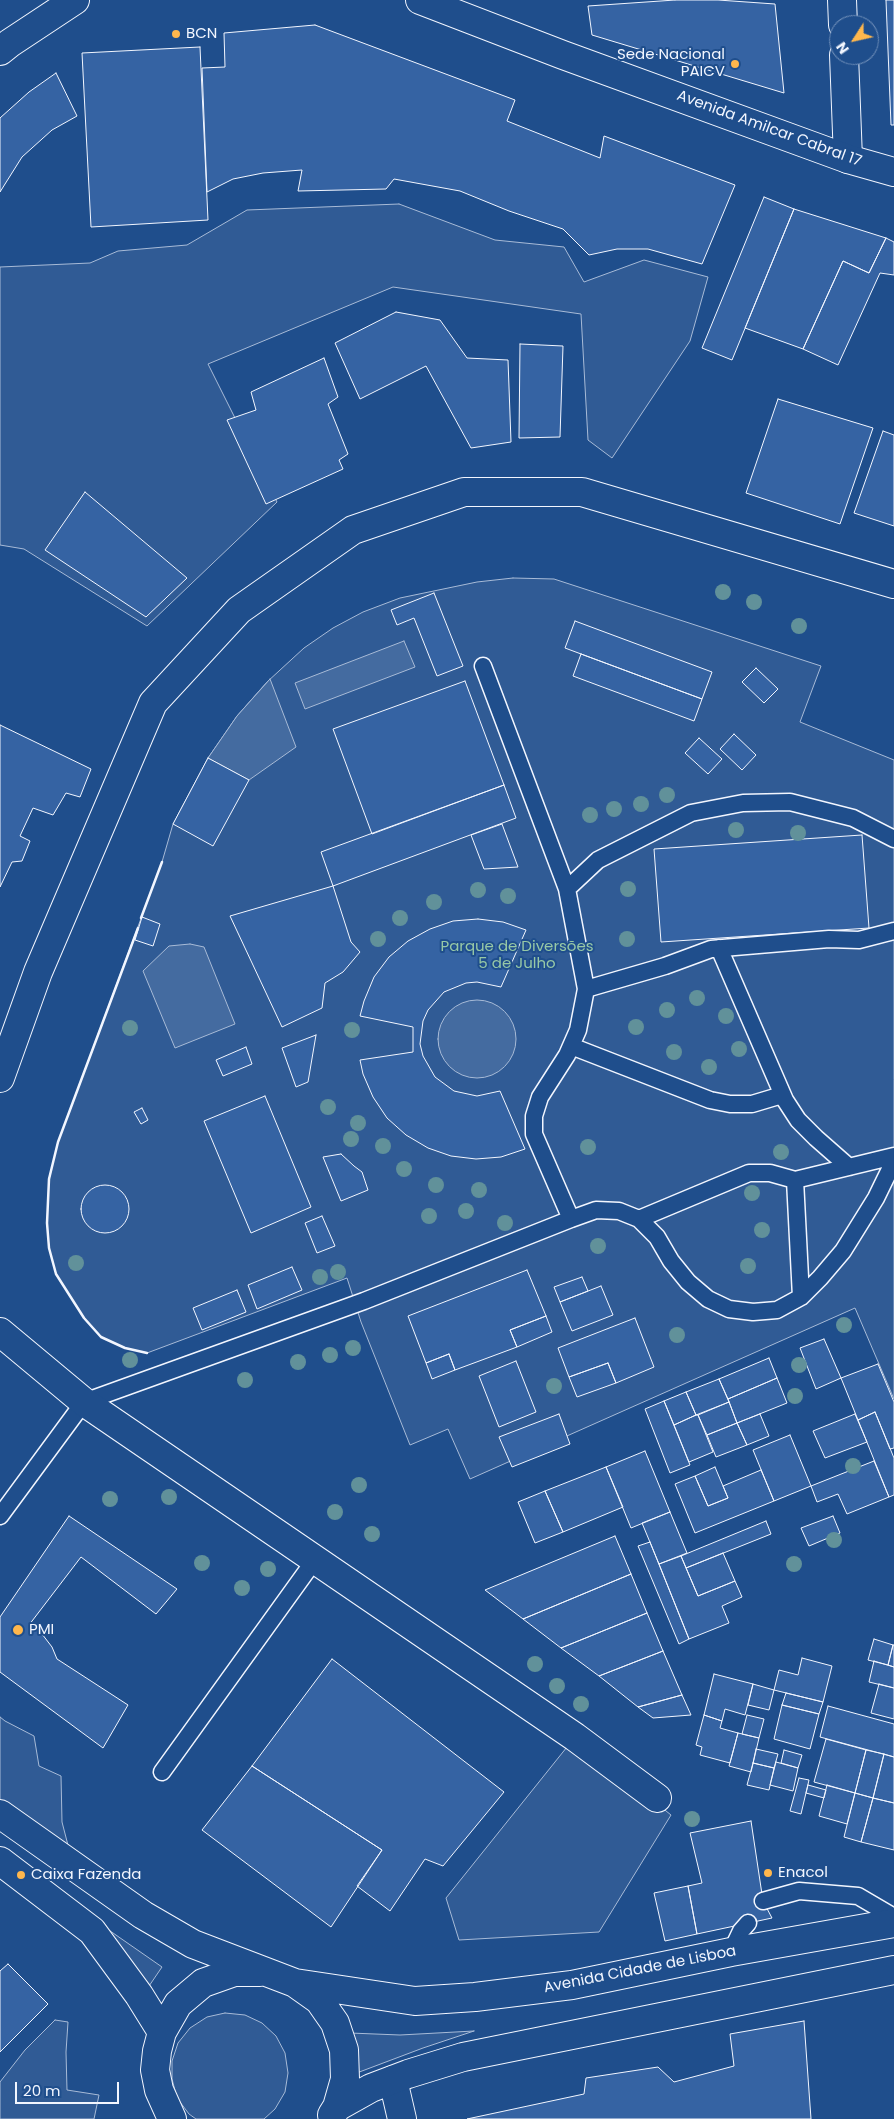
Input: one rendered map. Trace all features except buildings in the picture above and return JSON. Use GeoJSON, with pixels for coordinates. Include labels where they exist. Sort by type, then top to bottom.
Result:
{"type":"FeatureCollection","features":[{"type":"Feature","properties":{"kind":"street"},"geometry":{"type":"LineString","coordinates":[[0,52],[10,43],[75,0]]}},
{"type":"Feature","properties":{"kind":"street","name":"Avenida Amilcar Cabral 17"},"geometry":{"type":"LineString","coordinates":[[420,0],[563,55],[848,159],[894,172]]}},
{"type":"Feature","properties":{"kind":"street"},"geometry":{"type":"LineString","coordinates":[[842,0],[843,15]]}},
{"type":"Feature","properties":{"kind":"street"},"geometry":{"type":"LineString","coordinates":[[844,65],[848,159]]}},
{"type":"Feature","properties":{"kind":"street"},"geometry":{"type":"LineString","coordinates":[[0,1078],[38,972],[153,703],[238,610],[353,530],[464,492],[582,492],[894,584]]}},
{"type":"Feature","properties":{"kind":"street"},"geometry":{"type":"LineString","coordinates":[[0,1332],[84,1402],[314,1561],[575,1737],[657,1798]]}},
{"type":"Feature","properties":{"kind":"street"},"geometry":{"type":"LineString","coordinates":[[0,1814],[143,1915],[193,1944],[295,1982],[319,2000],[335,2023],[344,2050],[345,2079],[333,2113]]}},
{"type":"Feature","properties":{"kind":"street"},"geometry":{"type":"LineString","coordinates":[[0,1860],[92,1931],[139,1995],[162,2032]]}},
{"type":"Feature","properties":{"kind":"street","name":"Avenida Cidade de Lisboa"},"geometry":{"type":"LineString","coordinates":[[295,1982],[415,2001],[572,1985],[731,1952],[894,1923]]}},
{"type":"Feature","properties":{"kind":"street"},"geometry":{"type":"LineString","coordinates":[[333,2113],[371,2088],[463,2057],[894,1970]]}},
{"type":"Feature","properties":{"kind":"street"},"geometry":{"type":"LineString","coordinates":[[172,2119],[159,2090],[155,2070],[162,2032],[178,2004],[203,1984],[234,1972],[266,1972]]}},
{"type":"Feature","properties":{"kind":"street"},"geometry":{"type":"LineString","coordinates":[[393,2080],[402,2119]]}},
{"type":"Feature","properties":{"kind":"lane"},"geometry":{"type":"LineString","coordinates":[[483,666],[567,889],[586,989],[578,1030],[571,1046],[540,1097],[534,1116],[534,1134],[571,1219]]}},
{"type":"Feature","properties":{"kind":"lane"},"geometry":{"type":"LineString","coordinates":[[567,889],[598,860],[691,813],[743,803],[790,802],[853,818],[894,839]]}},
{"type":"Feature","properties":{"kind":"lane"},"geometry":{"type":"LineString","coordinates":[[586,989],[665,966],[711,949],[829,939],[859,940],[894,931]]}},
{"type":"Feature","properties":{"kind":"lane"},"geometry":{"type":"LineString","coordinates":[[719,948],[782,1095],[798,1120],[849,1167]]}},
{"type":"Feature","properties":{"kind":"lane"},"geometry":{"type":"LineString","coordinates":[[571,1046],[710,1100],[730,1104],[752,1104],[782,1095]]}},
{"type":"Feature","properties":{"kind":"lane"},"geometry":{"type":"LineString","coordinates":[[639,1220],[749,1172],[770,1174],[795,1180],[894,1156]]}},
{"type":"Feature","properties":{"kind":"lane"},"geometry":{"type":"LineString","coordinates":[[0,1516],[84,1402],[364,1301],[596,1210],[619,1211],[639,1220],[657,1237],[671,1261],[688,1282],[708,1299],[730,1309],[753,1312],[777,1310],[801,1296],[820,1278],[843,1251],[876,1198],[894,1161]]}},
{"type":"Feature","properties":{"kind":"lane"},"geometry":{"type":"LineString","coordinates":[[795,1180],[801,1296]]}},
{"type":"Feature","properties":{"kind":"lane"},"geometry":{"type":"LineString","coordinates":[[162,1772],[314,1561]]}},
{"type":"Feature","properties":{"kind":"lane"},"geometry":{"type":"LineString","coordinates":[[763,1901],[799,1891],[858,1896],[894,1917]]}},
{"type":"Feature","properties":{"kind":"lane"},"geometry":{"type":"LineString","coordinates":[[731,1952],[741,1931],[748,1923]]}},
{"type":"Feature","properties":{"kind":"shaded area"},"geometry":{"type":"Polygon","coordinates":[[[399,204],[495,240],[564,247],[584,282],[644,260],[708,277],[690,341],[612,458],[588,440],[581,314],[393,287],[208,364],[277,502],[147,626],[24,549],[0,545],[0,267],[90,263],[118,251],[187,245],[247,210],[399,204]]]}},
{"type":"Feature","properties":{"kind":"shaded area","name":"Parque de Diversões 5 de Julho"},"geometry":{"type":"Polygon","coordinates":[[[513,578],[554,579],[821,666],[800,722],[894,760],[894,1399],[855,1308],[470,1479],[448,1429],[410,1445],[361,1322],[347,1278],[147,1353],[125,1348],[101,1337],[84,1318],[56,1274],[49,1248],[47,1223],[49,1179],[58,1142],[162,862],[173,824],[208,758],[237,716],[267,682],[304,648],[333,628],[363,612],[400,598],[477,582],[513,578]]]}},
{"type":"Feature","properties":{"kind":"shaded area"},"geometry":{"type":"Polygon","coordinates":[[[404,641],[415,667],[305,709],[295,683],[404,641]]]}},
{"type":"Feature","properties":{"kind":"shaded area"},"geometry":{"type":"Polygon","coordinates":[[[270,679],[296,747],[249,780],[208,758],[237,716],[270,679]]]}},
{"type":"Feature","properties":{"kind":"shaded area"},"geometry":{"type":"Polygon","coordinates":[[[190,944],[204,947],[235,1024],[175,1048],[143,971],[169,946],[190,944]]]}},
{"type":"Feature","properties":{"kind":"shaded area"},"geometry":{"type":"Polygon","coordinates":[[[477,1000],[492,1003],[504,1012],[513,1024],[516,1039],[513,1054],[504,1066],[492,1075],[477,1078],[462,1075],[450,1066],[441,1054],[438,1039],[441,1024],[450,1012],[462,1003],[477,1000]]]}},
{"type":"Feature","properties":{"kind":"shaded area"},"geometry":{"type":"Polygon","coordinates":[[[0,1717],[34,1736],[39,1766],[61,1776],[62,1822],[70,1853],[0,1824],[0,1717]]]}},
{"type":"Feature","properties":{"kind":"shaded area"},"geometry":{"type":"Polygon","coordinates":[[[575,1737],[671,1815],[599,1932],[459,1940],[446,1898],[575,1737]]]}},
{"type":"Feature","properties":{"kind":"shaded area"},"geometry":{"type":"Polygon","coordinates":[[[90,1917],[162,1967],[147,1989],[90,1917]]]}},
{"type":"Feature","properties":{"kind":"shaded area"},"geometry":{"type":"Polygon","coordinates":[[[225,2013],[245,2015],[262,2023],[276,2036],[285,2053],[288,2073],[285,2092],[275,2109],[264,2119],[196,2119],[189,2114],[177,2098],[172,2079],[172,2061],[178,2043],[190,2028],[207,2017],[225,2013]]]}},
{"type":"Feature","properties":{"kind":"shaded area"},"geometry":{"type":"Polygon","coordinates":[[[55,2020],[68,2022],[66,2052],[67,2090],[99,2095],[94,2119],[0,2119],[0,2082],[25,2050],[55,2020]]]}},
{"type":"Feature","properties":{"kind":"shaded area"},"geometry":{"type":"Polygon","coordinates":[[[474,2031],[354,2074],[350,2033],[400,2035],[474,2031]]]}},
{"type":"Feature","properties":{"kind":"wall"},"geometry":{"type":"LineString","coordinates":[[141,918],[162,862]]}},
{"type":"Feature","properties":{"kind":"wall"},"geometry":{"type":"LineString","coordinates":[[138,928],[58,1142],[49,1179],[47,1223],[49,1248],[56,1274],[84,1318],[101,1337],[125,1348],[147,1353]]}},
{"type":"Feature","properties":{"kind":"place","name":"BCN"},"geometry":{"type":"Point","coordinates":[176,34]}},
{"type":"Feature","properties":{"kind":"place","name":"Sede Nacional PAICV"},"geometry":{"type":"Point","coordinates":[735,64]}},
{"type":"Feature","properties":{"kind":"place","name":"PMI"},"geometry":{"type":"Point","coordinates":[18,1630]}},
{"type":"Feature","properties":{"kind":"place","name":"Enacol"},"geometry":{"type":"Point","coordinates":[768,1873]}},
{"type":"Feature","properties":{"kind":"place","name":"Caixa Fazenda"},"geometry":{"type":"Point","coordinates":[21,1875]}}]}
